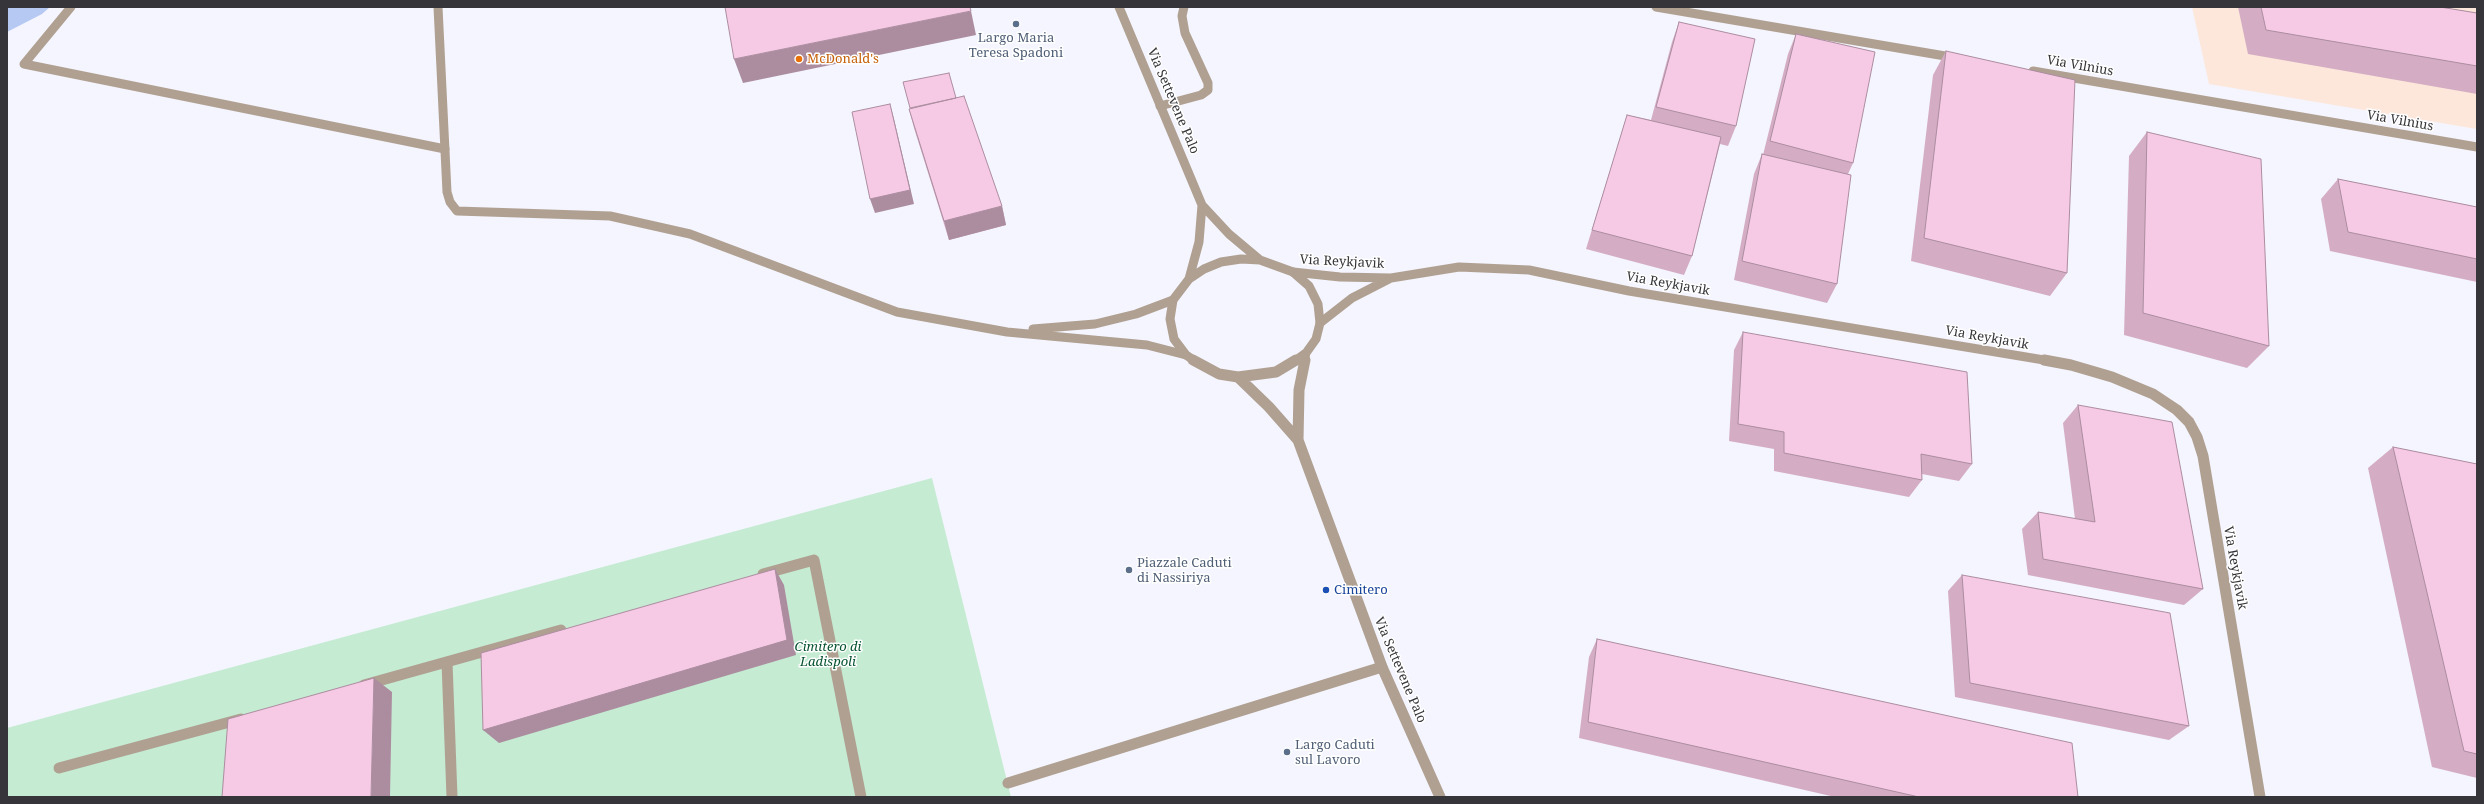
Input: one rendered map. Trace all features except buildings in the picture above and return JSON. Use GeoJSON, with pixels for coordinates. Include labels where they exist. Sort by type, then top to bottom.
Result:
{"type":"FeatureCollection","features":[{"type":"Feature","properties":{"kind":"street"},"geometry":{"type":"LineString","coordinates":[[71,7],[24,64],[445,149]]}},
{"type":"Feature","properties":{"kind":"street"},"geometry":{"type":"LineString","coordinates":[[438,7],[447,192],[450,202],[457,211],[610,216],[690,234],[897,312],[1007,332],[1147,345],[1186,355]]}},
{"type":"Feature","properties":{"kind":"street","name":"Via Settevene Palo"},"geometry":{"type":"LineString","coordinates":[[1119,7],[1202,205],[1229,234],[1260,260]]}},
{"type":"Feature","properties":{"kind":"street"},"geometry":{"type":"LineString","coordinates":[[1160,106],[1201,95],[1208,90],[1208,83],[1185,33],[1182,16],[1184,7]]}},
{"type":"Feature","properties":{"kind":"street"},"geometry":{"type":"LineString","coordinates":[[1656,7],[1969,60]]}},
{"type":"Feature","properties":{"kind":"street","name":"Via Vilnius"},"geometry":{"type":"LineString","coordinates":[[2023,70],[2477,147]]}},
{"type":"Feature","properties":{"kind":"street","name":"Via Settevene Palo"},"geometry":{"type":"LineString","coordinates":[[1189,279],[1198,242],[1202,205]]}},
{"type":"Feature","properties":{"kind":"street","name":"Via Settevene Palo"},"geometry":{"type":"LineString","coordinates":[[1241,259],[1260,260],[1293,272],[1309,286],[1318,304],[1320,323],[1316,339],[1306,352],[1293,363],[1276,372],[1258,376],[1238,377],[1219,374],[1201,366],[1186,355],[1174,338],[1170,319],[1173,300],[1189,279],[1204,269],[1221,262],[1241,259]]}},
{"type":"Feature","properties":{"kind":"street","name":"Via Reykjavik"},"geometry":{"type":"LineString","coordinates":[[1293,272],[1340,277],[1391,278],[1459,267],[1529,270],[1629,291],[2071,366],[2112,377],[2153,394],[2177,410],[2189,422],[2197,437],[2203,456],[2260,797]]}},
{"type":"Feature","properties":{"kind":"street","name":"Via Reykjavik"},"geometry":{"type":"LineString","coordinates":[[1320,323],[1352,298],[1391,278]]}},
{"type":"Feature","properties":{"kind":"street"},"geometry":{"type":"LineString","coordinates":[[1007,332],[1095,324],[1136,314],[1173,300]]}},
{"type":"Feature","properties":{"kind":"street","name":"Via Settevene Palo"},"geometry":{"type":"LineString","coordinates":[[1298,440],[1299,390],[1306,352]]}},
{"type":"Feature","properties":{"kind":"street","name":"Via Settevene Palo"},"geometry":{"type":"LineString","coordinates":[[1238,377],[1269,407],[1298,440],[1382,667],[1440,797]]}},
{"type":"Feature","properties":{"kind":"street"},"geometry":{"type":"LineString","coordinates":[[753,577],[814,560],[861,797]]}},
{"type":"Feature","properties":{"kind":"street"},"geometry":{"type":"LineString","coordinates":[[349,689],[570,628]]}},
{"type":"Feature","properties":{"kind":"street"},"geometry":{"type":"LineString","coordinates":[[447,662],[452,797]]}},
{"type":"Feature","properties":{"kind":"street"},"geometry":{"type":"LineString","coordinates":[[1008,783],[1382,667]]}},
{"type":"Feature","properties":{"kind":"street"},"geometry":{"type":"LineString","coordinates":[[59,768],[251,716]]}},
{"type":"Feature","properties":{"kind":"shaded area"},"geometry":{"type":"Polygon","coordinates":[[[2192,7],[2477,7],[2477,129],[2209,84],[2192,7]]]}},
{"type":"Feature","properties":{"kind":"green space","name":"Cimitero di Ladispoli"},"geometry":{"type":"Polygon","coordinates":[[[932,478],[1011,797],[7,797],[7,728],[932,478]]]}},
{"type":"Feature","properties":{"kind":"water"},"geometry":{"type":"Polygon","coordinates":[[[7,7],[50,7],[42,14],[7,32],[7,7]]]}},
{"type":"Feature","properties":{"kind":"place","name":"Largo Maria Teresa Spadoni"},"geometry":{"type":"Point","coordinates":[1016,24]}},
{"type":"Feature","properties":{"kind":"place","name":"McDonald's"},"geometry":{"type":"Point","coordinates":[799,59]}},
{"type":"Feature","properties":{"kind":"place","name":"Piazzale Caduti di Nassiriya"},"geometry":{"type":"Point","coordinates":[1129,570]}},
{"type":"Feature","properties":{"kind":"place","name":"Cimitero"},"geometry":{"type":"Point","coordinates":[1326,590]}},
{"type":"Feature","properties":{"kind":"place","name":"Largo Caduti sul Lavoro"},"geometry":{"type":"Point","coordinates":[1287,752]}}]}
